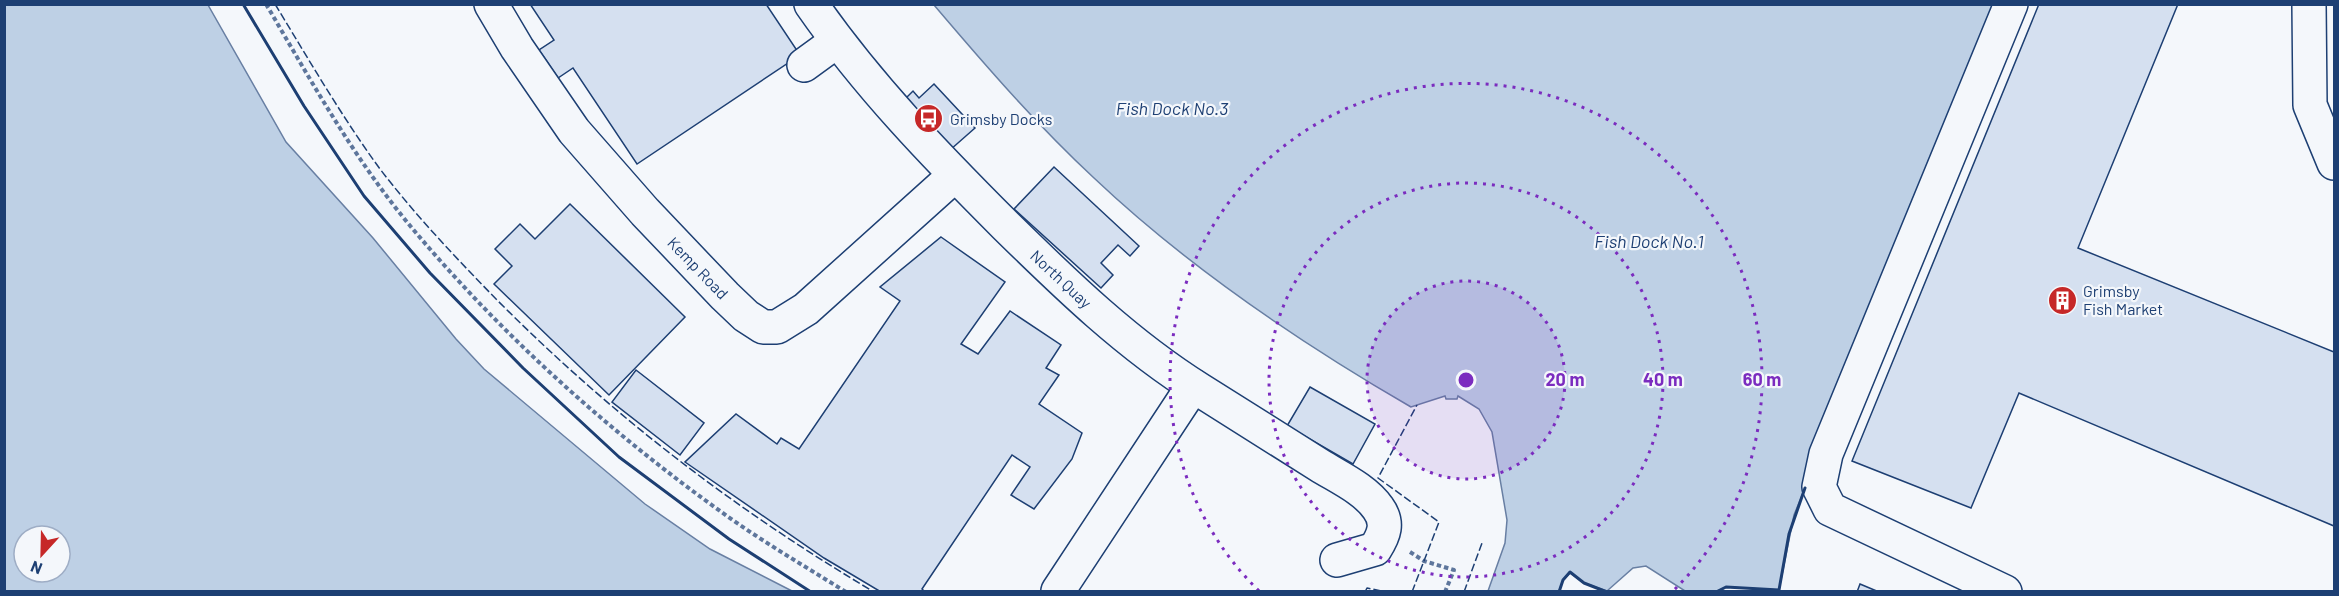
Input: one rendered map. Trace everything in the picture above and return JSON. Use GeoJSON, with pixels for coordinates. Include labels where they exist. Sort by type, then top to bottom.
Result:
{"type":"FeatureCollection","features":[{"type":"Feature","properties":{"kind":"street","name":"Kemp Road"},"geometry":{"type":"LineString","coordinates":[[492,4],[517,48],[574,131],[645,212],[725,296],[746,316],[763,327],[777,327],[806,309],[955,175]]}},
{"type":"Feature","properties":{"kind":"street","name":"North Quay"},"geometry":{"type":"LineString","coordinates":[[811,4],[837,41],[900,118],[955,175],[1105,319],[1193,386],[1364,494],[1378,508],[1385,523],[1384,536]]}},
{"type":"Feature","properties":{"kind":"street"},"geometry":{"type":"LineString","coordinates":[[2005,591],[1830,509],[1819,487],[1826,454],[2011,4]]}},
{"type":"Feature","properties":{"kind":"street"},"geometry":{"type":"LineString","coordinates":[[2309,4],[2310,105],[2334,163]]}},
{"type":"Feature","properties":{"kind":"street"},"geometry":{"type":"LineString","coordinates":[[804,65],[837,41]]}},
{"type":"Feature","properties":{"kind":"street"},"geometry":{"type":"LineString","coordinates":[[1058,591],[1193,386]]}},
{"type":"Feature","properties":{"kind":"street"},"geometry":{"type":"LineString","coordinates":[[1337,560],[1375,549],[1384,536]]}},
{"type":"Feature","properties":{"kind":"path"},"geometry":{"type":"LineString","coordinates":[[266,4],[350,144],[406,221],[467,290],[518,342],[621,435],[719,510],[846,591]]}},
{"type":"Feature","properties":{"kind":"path"},"geometry":{"type":"LineString","coordinates":[[1384,536],[1424,561],[1454,570],[1445,591]]}},
{"type":"Feature","properties":{"kind":"water"},"geometry":{"type":"Polygon","coordinates":[[[4,5],[208,5],[286,142],[373,238],[456,339],[484,369],[645,504],[710,549],[792,591],[5,591],[4,5]]]}},
{"type":"Feature","properties":{"kind":"water","name":"Fish Dock No.1"},"geometry":{"type":"Polygon","coordinates":[[[934,5],[2003,5],[1794,515],[1779,590],[1726,587],[1716,592],[1685,591],[1646,566],[1633,568],[1607,591],[1584,583],[1570,573],[1563,580],[1559,591],[1488,591],[1505,543],[1507,520],[1492,432],[1479,409],[1458,396],[1457,399],[1446,399],[1445,396],[1411,407],[1246,302],[1168,243],[1094,178],[1011,94],[934,5]]]}},
{"type":"Feature","properties":{"kind":"building"},"geometry":{"type":"Polygon","coordinates":[[[530,4],[766,4],[800,55],[637,164],[573,68],[558,78],[539,50],[554,40],[530,4]]]}},
{"type":"Feature","properties":{"kind":"building","name":"Grimsby Fish Market"},"geometry":{"type":"Polygon","coordinates":[[[2039,4],[2178,4],[2078,248],[2334,352],[2334,526],[2019,393],[1971,508],[1852,461],[2039,4]]]}},
{"type":"Feature","properties":{"kind":"building"},"geometry":{"type":"Polygon","coordinates":[[[934,84],[975,128],[950,150],[904,100],[913,91],[919,98],[934,84]]]}},
{"type":"Feature","properties":{"kind":"building"},"geometry":{"type":"Polygon","coordinates":[[[1054,167],[1139,246],[1130,256],[1118,245],[1101,263],[1113,275],[1101,288],[1014,209],[1054,167]]]}},
{"type":"Feature","properties":{"kind":"building"},"geometry":{"type":"Polygon","coordinates":[[[570,204],[685,317],[609,395],[494,284],[512,266],[495,249],[520,224],[535,239],[570,204]]]}},
{"type":"Feature","properties":{"kind":"building"},"geometry":{"type":"Polygon","coordinates":[[[941,237],[1005,282],[961,344],[978,354],[1010,311],[1061,345],[1046,368],[1059,375],[1039,404],[1082,433],[1072,459],[1034,509],[1011,495],[1030,467],[1012,455],[922,589],[925,592],[881,592],[824,558],[685,462],[736,414],[777,444],[781,438],[799,449],[900,301],[880,287],[941,237]]]}},
{"type":"Feature","properties":{"kind":"building"},"geometry":{"type":"Polygon","coordinates":[[[636,370],[704,423],[680,455],[612,402],[636,370]]]}},
{"type":"Feature","properties":{"kind":"building"},"geometry":{"type":"Polygon","coordinates":[[[1310,387],[1375,424],[1353,464],[1287,426],[1310,387]]]}},
{"type":"Feature","properties":{"kind":"building"},"geometry":{"type":"Polygon","coordinates":[[[1860,584],[1879,592],[1857,592],[1860,584]]]}},
{"type":"Feature","properties":{"kind":"fence"},"geometry":{"type":"LineString","coordinates":[[275,4],[339,109],[380,169],[422,220],[498,301],[586,384],[677,458],[772,527],[874,592]]}},
{"type":"Feature","properties":{"kind":"fence"},"geometry":{"type":"LineString","coordinates":[[1412,592],[1439,522],[1378,478],[1417,405]]}},
{"type":"Feature","properties":{"kind":"fence"},"geometry":{"type":"LineString","coordinates":[[1464,592],[1482,543]]}},
{"type":"Feature","properties":{"kind":"fence"},"geometry":{"type":"LineString","coordinates":[[1365,592],[1367,588],[1386,592]]}},
{"type":"Feature","properties":{"kind":"wall"},"geometry":{"type":"LineString","coordinates":[[243,4],[304,106],[364,196],[430,273],[523,368],[619,457],[729,539],[811,592]]}},
{"type":"Feature","properties":{"kind":"wall"},"geometry":{"type":"LineString","coordinates":[[1716,592],[1726,587],[1779,590],[1789,534],[1805,488]]}},
{"type":"Feature","properties":{"kind":"wall"},"geometry":{"type":"LineString","coordinates":[[1559,592],[1563,580],[1570,572],[1584,583],[1607,592]]}},
{"type":"Feature","properties":{"kind":"place","name":"Grimsby Docks"},"geometry":{"type":"Point","coordinates":[929,119]}},
{"type":"Feature","properties":{"kind":"place","name":"Grimsby Fish Market"},"geometry":{"type":"Point","coordinates":[2062,300]}},
{"type":"Feature","properties":{"kind":"water label","name":"Fish Dock No.3"},"geometry":{"type":"Point","coordinates":[1172,109]}}]}
